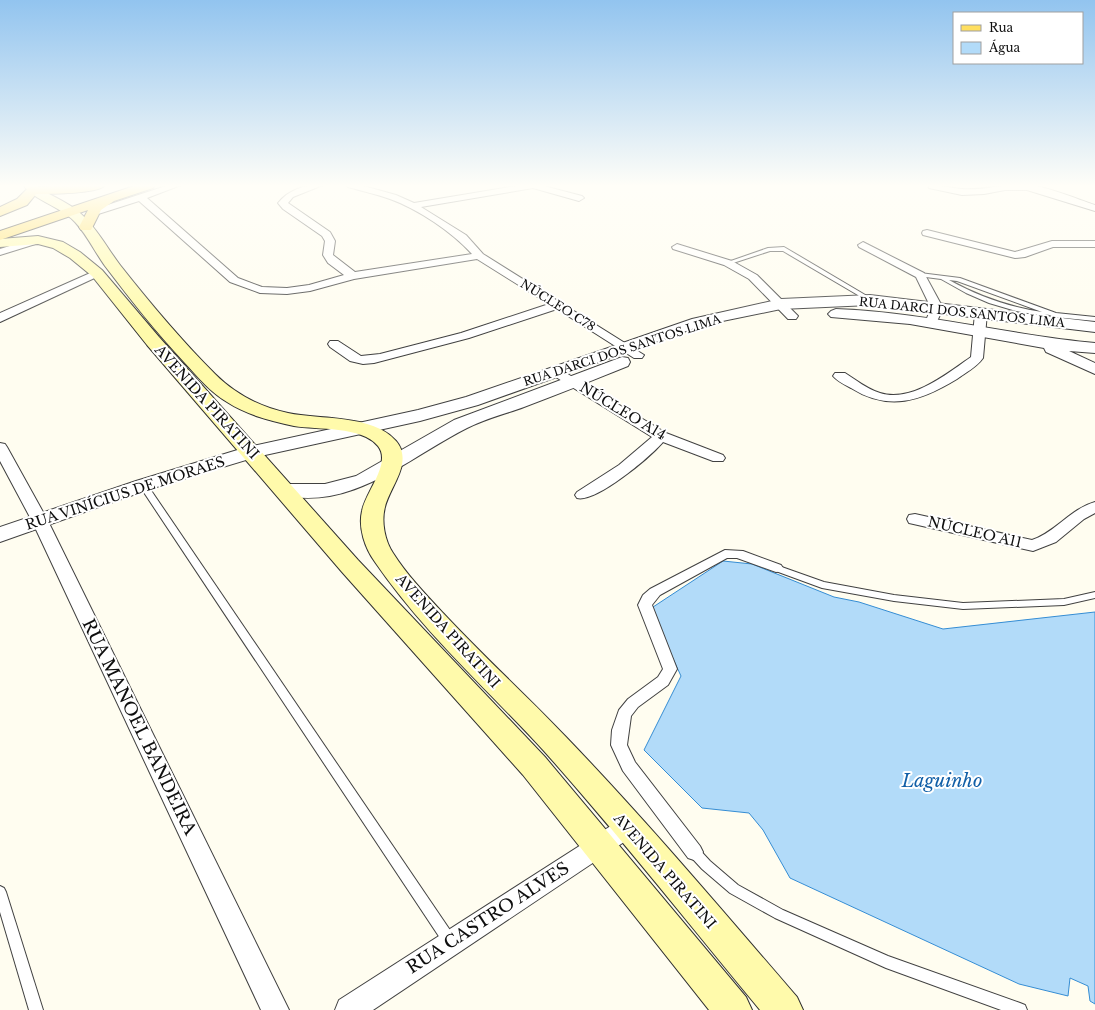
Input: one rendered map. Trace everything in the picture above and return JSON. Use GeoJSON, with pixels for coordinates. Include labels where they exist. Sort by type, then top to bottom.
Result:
{"type":"FeatureCollection","features":[{"type":"Feature","properties":{"kind":"main road","name":"AVENIDA PIRATINI"},"geometry":{"type":"LineString","coordinates":[[93,232],[99,248],[155,320],[211,380],[227,394],[244,404],[275,415],[299,421],[360,428],[377,435],[387,442],[393,451],[393,463],[372,512],[374,529],[380,551],[400,582],[474,662],[555,744],[784,1010]]}},
{"type":"Feature","properties":{"kind":"main road","name":"AVENIDA PIRATINI"},"geometry":{"type":"LineString","coordinates":[[0,243],[38,240],[58,245],[75,255],[96,273],[152,341],[285,490],[350,566],[534,766],[600,845],[733,1010]]}},
{"type":"Feature","properties":{"kind":"main road"},"geometry":{"type":"LineString","coordinates":[[75,255],[99,248]]}},
{"type":"Feature","properties":{"kind":"street"},"geometry":{"type":"LineString","coordinates":[[185,232],[234,280],[260,290],[287,291],[310,288],[353,276],[479,256]]}},
{"type":"Feature","properties":{"kind":"street"},"geometry":{"type":"LineString","coordinates":[[323,232],[330,241],[328,255],[332,261],[353,276]]}},
{"type":"Feature","properties":{"kind":"street","name":"NÚCLEO C78"},"geometry":{"type":"LineString","coordinates":[[456,232],[462,236],[479,256],[631,351]]}},
{"type":"Feature","properties":{"kind":"street"},"geometry":{"type":"LineString","coordinates":[[927,232],[1015,256],[1052,244],[1095,244]]}},
{"type":"Feature","properties":{"kind":"street"},"geometry":{"type":"LineString","coordinates":[[0,252],[38,240]]}},
{"type":"Feature","properties":{"kind":"street"},"geometry":{"type":"LineString","coordinates":[[863,245],[920,276],[934,315]]}},
{"type":"Feature","properties":{"kind":"street"},"geometry":{"type":"LineString","coordinates":[[677,247],[728,263],[752,277],[786,310]]}},
{"type":"Feature","properties":{"kind":"street"},"geometry":{"type":"LineString","coordinates":[[0,318],[18,308],[96,273]]}},
{"type":"Feature","properties":{"kind":"street","name":"RUA DARCI DOS SANTOS LIMA"},"geometry":{"type":"LineString","coordinates":[[251,452],[420,415],[472,401],[556,371],[786,310],[870,300],[934,315],[981,322],[1095,327]]}},
{"type":"Feature","properties":{"kind":"street"},"geometry":{"type":"LineString","coordinates":[[334,344],[343,352],[355,358],[362,360],[379,358],[429,346],[558,304]]}},
{"type":"Feature","properties":{"kind":"street","name":"RUA DARCI DOS SANTOS LIMA"},"geometry":{"type":"LineString","coordinates":[[786,310],[857,314],[934,315]]}},
{"type":"Feature","properties":{"kind":"street"},"geometry":{"type":"LineString","coordinates":[[840,376],[869,393],[879,397],[905,398],[956,374],[977,358],[981,322]]}},
{"type":"Feature","properties":{"kind":"street","name":"RUA DARCI DOS SANTOS LIMA"},"geometry":{"type":"LineString","coordinates":[[981,322],[1033,341],[1095,348]]}},
{"type":"Feature","properties":{"kind":"street"},"geometry":{"type":"LineString","coordinates":[[1033,341],[1095,369]]}},
{"type":"Feature","properties":{"kind":"street","name":"RUA DARCI DOS SANTOS LIMA"},"geometry":{"type":"LineString","coordinates":[[285,490],[317,492],[333,490],[363,480],[461,424],[574,382],[631,351]]}},
{"type":"Feature","properties":{"kind":"street","name":"NÚCLEO A14"},"geometry":{"type":"LineString","coordinates":[[556,371],[661,436],[718,458]]}},
{"type":"Feature","properties":{"kind":"street"},"geometry":{"type":"LineString","coordinates":[[582,495],[616,475],[648,451],[661,436]]}},
{"type":"Feature","properties":{"kind":"street","name":"RUA MANOEL BANDEIRA"},"geometry":{"type":"LineString","coordinates":[[0,447],[40,521],[275,1010]]}},
{"type":"Feature","properties":{"kind":"street","name":"RUA VINÍCIUS DE MORAES"},"geometry":{"type":"LineString","coordinates":[[0,535],[142,485],[251,452]]}},
{"type":"Feature","properties":{"kind":"street","name":"NÚCLEO A11"},"geometry":{"type":"LineString","coordinates":[[915,519],[1033,546],[1045,543],[1080,513],[1095,507]]}},
{"type":"Feature","properties":{"kind":"street"},"geometry":{"type":"LineString","coordinates":[[694,852],[629,766],[619,745],[620,730],[624,714],[633,703],[663,681],[670,669],[645,605],[648,598],[655,592],[726,554],[738,554],[776,568]]}},
{"type":"Feature","properties":{"kind":"street","name":"RUA CASTRO ALVES"},"geometry":{"type":"LineString","coordinates":[[349,1010],[628,827]]}},
{"type":"Feature","properties":{"kind":"lane"},"geometry":{"type":"LineString","coordinates":[[728,263],[770,249],[784,249],[870,300]]}},
{"type":"Feature","properties":{"kind":"lane"},"geometry":{"type":"LineString","coordinates":[[920,276],[958,279],[970,282],[1055,315]]}},
{"type":"Feature","properties":{"kind":"lane"},"geometry":{"type":"LineString","coordinates":[[943,278],[960,289],[1004,308],[1017,311],[1095,320]]}},
{"type":"Feature","properties":{"kind":"lane"},"geometry":{"type":"LineString","coordinates":[[142,485],[451,943]]}},
{"type":"Feature","properties":{"kind":"lane"},"geometry":{"type":"LineString","coordinates":[[776,568],[822,585],[894,598],[963,606],[1064,602],[1095,595]]}},
{"type":"Feature","properties":{"kind":"lane"},"geometry":{"type":"LineString","coordinates":[[694,852],[706,865],[734,889],[779,914],[886,962],[1020,1010]]}},
{"type":"Feature","properties":{"kind":"lane"},"geometry":{"type":"LineString","coordinates":[[0,892],[36,1010]]}},
{"type":"Feature","properties":{"kind":"water","name":"Laguinho"},"geometry":{"type":"Polygon","coordinates":[[[723,561],[752,564],[834,597],[859,602],[943,629],[1095,612],[1095,1004],[1090,1001],[1088,986],[1070,978],[1068,996],[1019,984],[790,878],[763,830],[749,813],[702,808],[644,750],[681,676],[650,609],[723,561]]]}}]}
